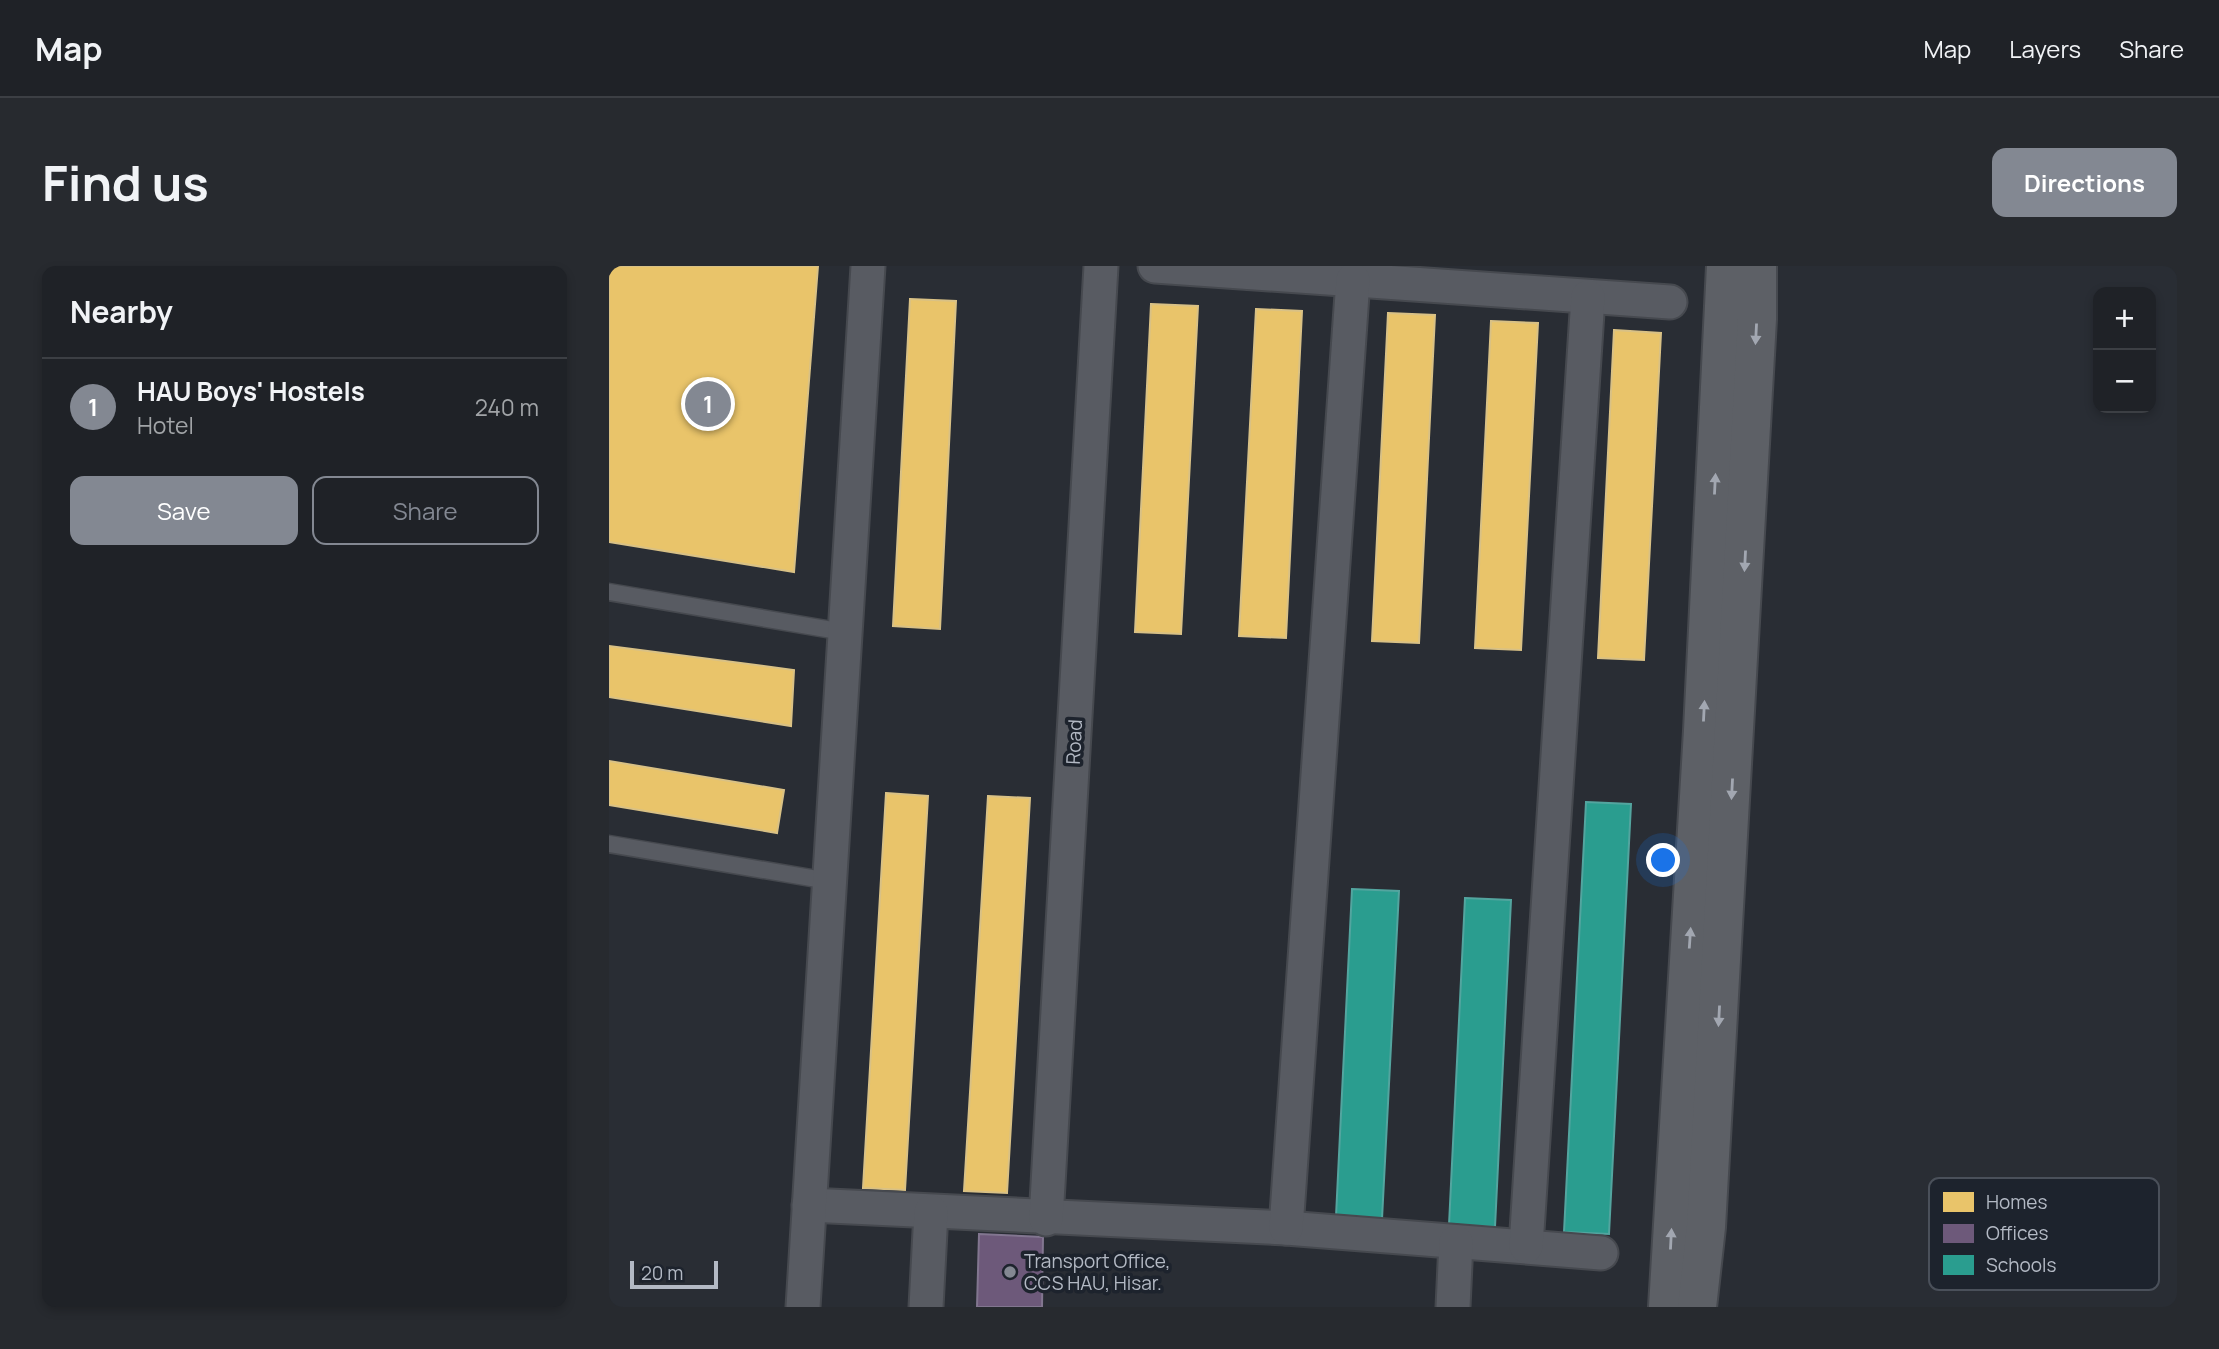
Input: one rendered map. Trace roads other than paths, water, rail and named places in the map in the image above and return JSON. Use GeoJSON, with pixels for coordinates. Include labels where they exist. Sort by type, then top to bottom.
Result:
{"type":"FeatureCollection","features":[{"type":"Feature","properties":{"kind":"main road"},"geometry":{"type":"LineString","coordinates":[[1668,1307],[1703,731],[1725,266]]}},
{"type":"Feature","properties":{"kind":"main road"},"geometry":{"type":"LineString","coordinates":[[1697,1307],[1706,1227],[1737,709],[1757,319],[1757,266]]}},
{"type":"Feature","properties":{"kind":"street"},"geometry":{"type":"LineString","coordinates":[[803,1307],[868,266]]}},
{"type":"Feature","properties":{"kind":"street","name":"Road"},"geometry":{"type":"LineString","coordinates":[[1046,1219],[1101,266]]}},
{"type":"Feature","properties":{"kind":"street"},"geometry":{"type":"LineString","coordinates":[[1155,266],[1669,302]]}},
{"type":"Feature","properties":{"kind":"street"},"geometry":{"type":"LineString","coordinates":[[1286,1228],[1353,280]]}},
{"type":"Feature","properties":{"kind":"street"},"geometry":{"type":"LineString","coordinates":[[1526,1246],[1588,297]]}},
{"type":"Feature","properties":{"kind":"street"},"geometry":{"type":"LineString","coordinates":[[809,1205],[1046,1219],[1286,1228],[1601,1253]]}},
{"type":"Feature","properties":{"kind":"street"},"geometry":{"type":"LineString","coordinates":[[926,1307],[931,1212]]}},
{"type":"Feature","properties":{"kind":"street"},"geometry":{"type":"LineString","coordinates":[[1453,1307],[1456,1242]]}},
{"type":"Feature","properties":{"kind":"lane"},"geometry":{"type":"LineString","coordinates":[[609,592],[844,632]]}},
{"type":"Feature","properties":{"kind":"lane"},"geometry":{"type":"LineString","coordinates":[[609,844],[829,881]]}},
{"type":"Feature","properties":{"kind":"place","name":"HAU Boys' Hostels"},"geometry":{"type":"Point","coordinates":[708,404]}},
{"type":"Feature","properties":{"kind":"place","name":"Transport Office, CCS HAU, Hisar."},"geometry":{"type":"Point","coordinates":[1010,1272]}}]}
